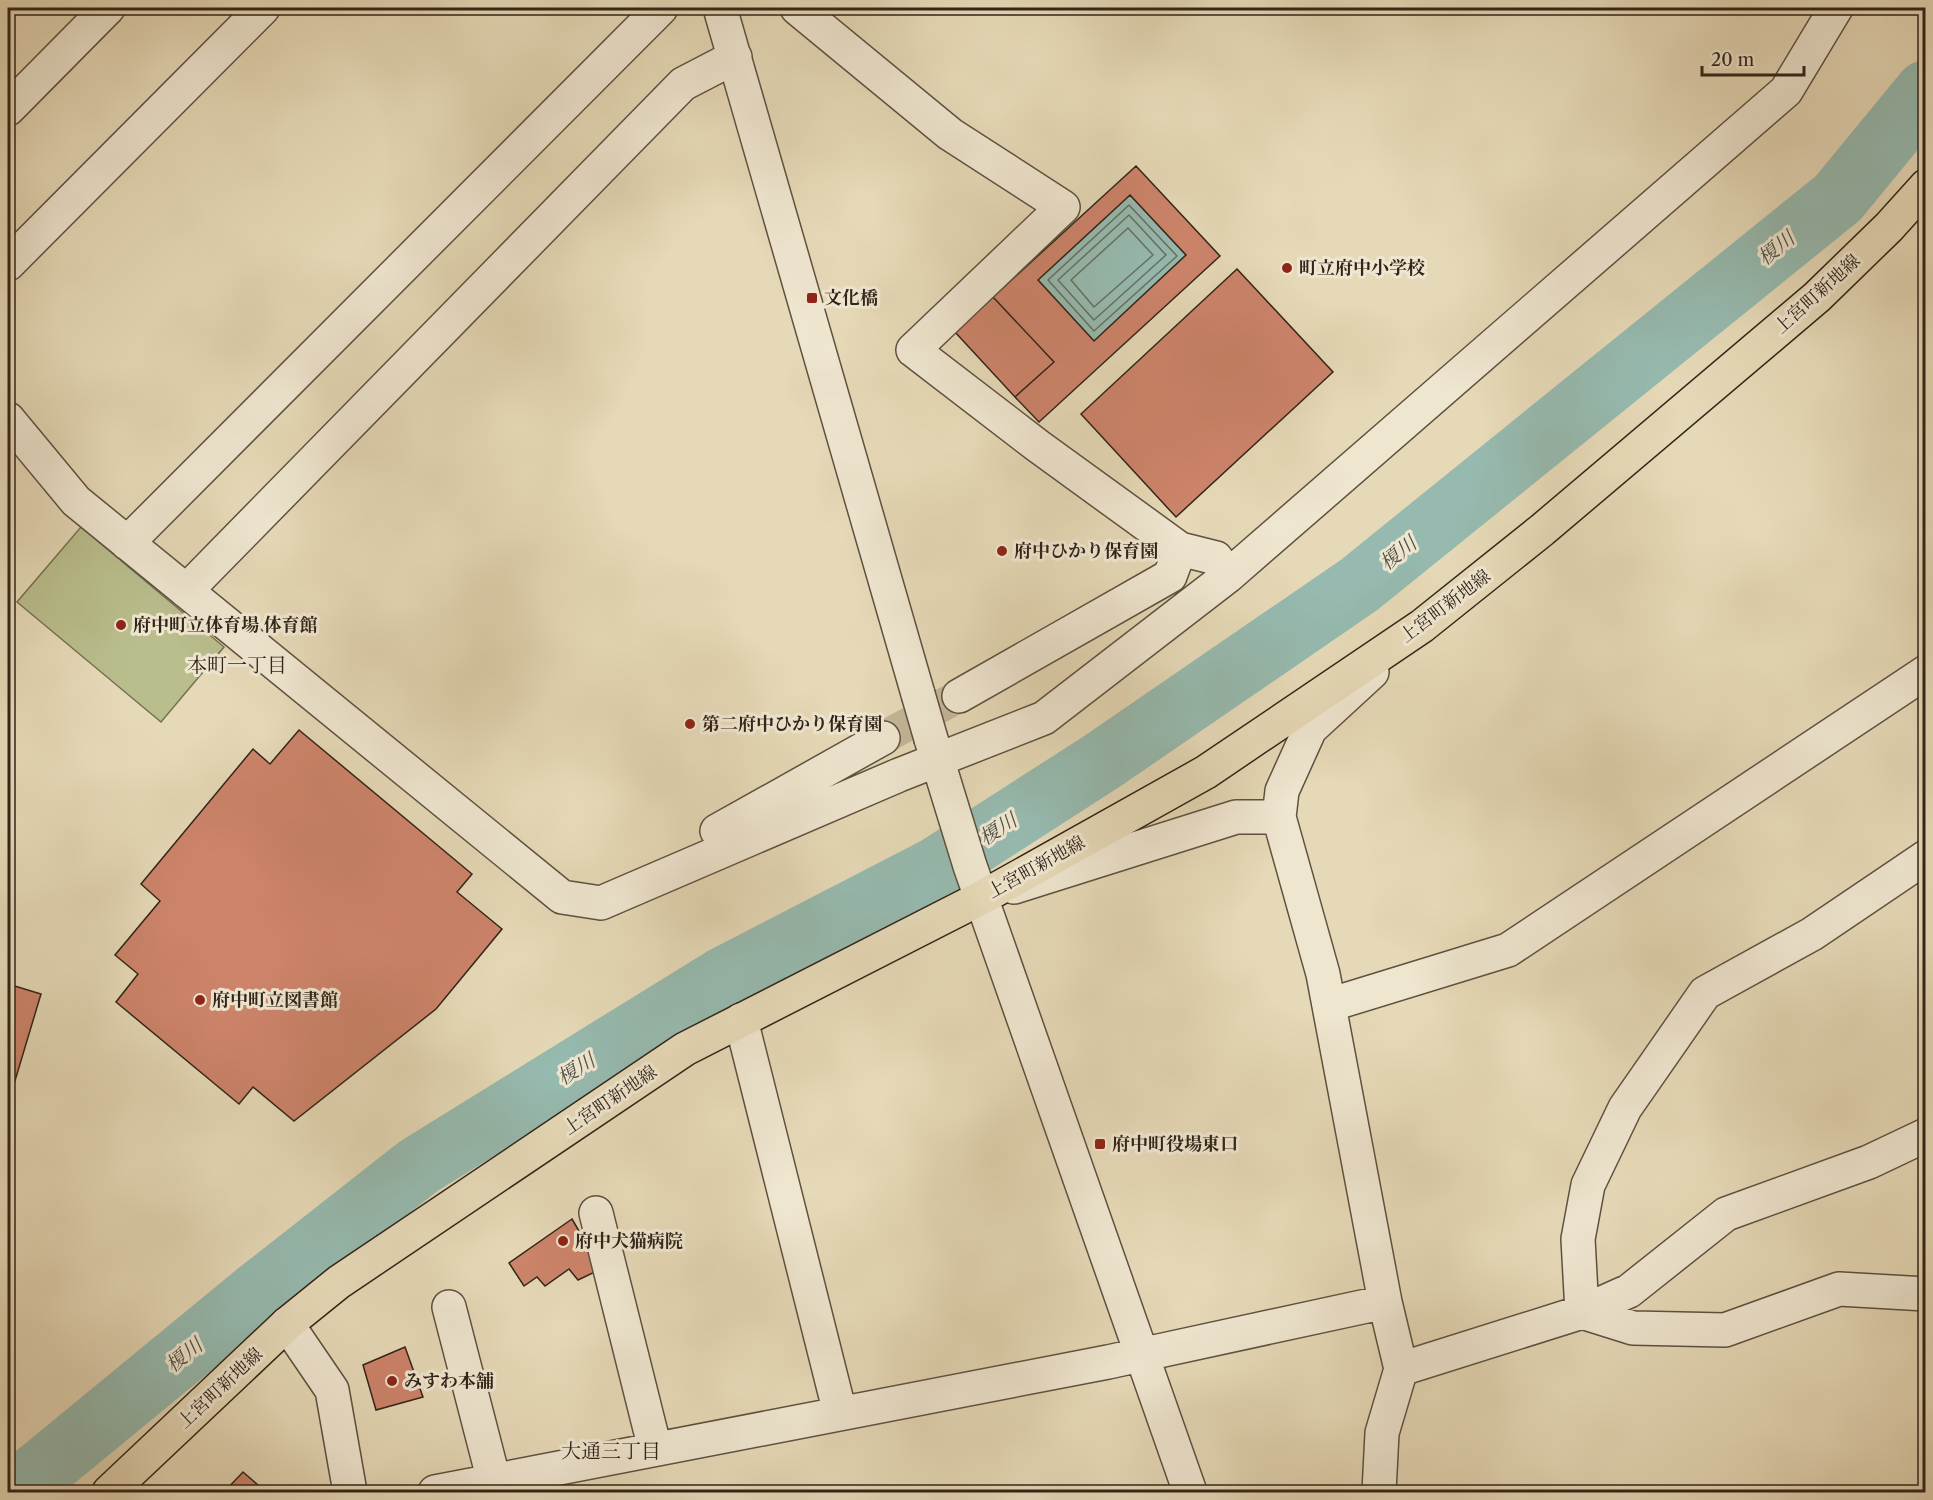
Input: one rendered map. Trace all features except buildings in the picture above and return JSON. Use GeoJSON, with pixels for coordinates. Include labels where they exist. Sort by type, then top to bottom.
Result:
{"type":"FeatureCollection","features":[{"type":"Feature","properties":{"kind":"main road","name":"上宮町新地線"},"geometry":{"type":"LineString","coordinates":[[109,1492],[287,1324],[339,1282],[675,1056],[981,898],[1206,772],[1422,626],[1542,530],[1817,297],[1889,227],[1926,186]]}},
{"type":"Feature","properties":{"kind":"street"},"geometry":{"type":"LineString","coordinates":[[8,109],[108,8]]}},
{"type":"Feature","properties":{"kind":"street"},"geometry":{"type":"LineString","coordinates":[[8,264],[263,8]]}},
{"type":"Feature","properties":{"kind":"street"},"geometry":{"type":"LineString","coordinates":[[127,543],[661,8]]}},
{"type":"Feature","properties":{"kind":"street"},"geometry":{"type":"LineString","coordinates":[[720,8],[937,760],[970,866],[1190,1492]]}},
{"type":"Feature","properties":{"kind":"street"},"geometry":{"type":"LineString","coordinates":[[797,8],[950,134],[1063,207],[912,350],[1038,446],[1180,549],[1216,558],[1228,576]]}},
{"type":"Feature","properties":{"kind":"street"},"geometry":{"type":"LineString","coordinates":[[8,419],[76,501],[127,543],[562,897],[601,903],[937,760],[1044,718],[1228,576],[1786,91],[1836,8]]}},
{"type":"Feature","properties":{"kind":"street"},"geometry":{"type":"LineString","coordinates":[[186,591],[683,84],[735,57]]}},
{"type":"Feature","properties":{"kind":"street"},"geometry":{"type":"LineString","coordinates":[[959,696],[1170,576],[1180,549]]}},
{"type":"Feature","properties":{"kind":"street"},"geometry":{"type":"LineString","coordinates":[[1379,1492],[1382,1433],[1401,1369],[1385,1302],[1323,974],[1279,817],[1282,791],[1310,729],[1422,626]]}},
{"type":"Feature","properties":{"kind":"street"},"geometry":{"type":"LineString","coordinates":[[1329,1005],[1508,950],[1926,672]]}},
{"type":"Feature","properties":{"kind":"street"},"geometry":{"type":"LineString","coordinates":[[667,874],[675,851],[742,818],[883,738]]}},
{"type":"Feature","properties":{"kind":"street"},"geometry":{"type":"LineString","coordinates":[[981,898],[1236,817],[1279,817]]}},
{"type":"Feature","properties":{"kind":"street"},"geometry":{"type":"LineString","coordinates":[[1582,1312],[1578,1239],[1588,1185],[1626,1108],[1704,993],[1812,934],[1926,857]]}},
{"type":"Feature","properties":{"kind":"street"},"geometry":{"type":"LineString","coordinates":[[741,1020],[840,1413]]}},
{"type":"Feature","properties":{"kind":"street"},"geometry":{"type":"LineString","coordinates":[[1401,1369],[1582,1312],[1629,1291],[1726,1214],[1869,1162],[1926,1135]]}},
{"type":"Feature","properties":{"kind":"street"},"geometry":{"type":"LineString","coordinates":[[596,1213],[655,1449]]}},
{"type":"Feature","properties":{"kind":"street"},"geometry":{"type":"LineString","coordinates":[[1582,1312],[1633,1328],[1725,1330],[1839,1289],[1926,1294]]}},
{"type":"Feature","properties":{"kind":"street"},"geometry":{"type":"LineString","coordinates":[[435,1492],[1141,1355],[1385,1302]]}},
{"type":"Feature","properties":{"kind":"street"},"geometry":{"type":"LineString","coordinates":[[449,1307],[494,1481]]}},
{"type":"Feature","properties":{"kind":"street"},"geometry":{"type":"LineString","coordinates":[[287,1324],[332,1390],[350,1492]]}},
{"type":"Feature","properties":{"kind":"green space","name":"府中町立体育場 体育館"},"geometry":{"type":"Polygon","coordinates":[[[81,527],[224,647],[161,722],[17,602],[81,527]]]}},
{"type":"Feature","properties":{"kind":"water"},"geometry":{"type":"Polygon","coordinates":[[[1130,195],[1186,255],[1094,341],[1038,280],[1130,195]]]}},
{"type":"Feature","properties":{"kind":"waterway","name":"榎川"},"geometry":{"type":"LineString","coordinates":[[15,1492],[257,1293],[419,1166],[723,978],[936,868],[1101,762],[1359,585],[1838,198],[1926,91]]}},
{"type":"Feature","properties":{"kind":"tunnel"},"geometry":{"type":"LineString","coordinates":[[883,738],[959,696]]}},
{"type":"Feature","properties":{"kind":"place","name":"町立府中小学校"},"geometry":{"type":"Point","coordinates":[1287,268]}},
{"type":"Feature","properties":{"kind":"place","name":"文化橋"},"geometry":{"type":"Point","coordinates":[812,298]}},
{"type":"Feature","properties":{"kind":"place","name":"府中ひかり保育園"},"geometry":{"type":"Point","coordinates":[1002,551]}},
{"type":"Feature","properties":{"kind":"place","name":"府中町立体育場 体育館"},"geometry":{"type":"Point","coordinates":[121,625]}},
{"type":"Feature","properties":{"kind":"place","name":"第二府中ひかり保育園"},"geometry":{"type":"Point","coordinates":[690,724]}},
{"type":"Feature","properties":{"kind":"place","name":"府中町立図書館"},"geometry":{"type":"Point","coordinates":[200,1000]}},
{"type":"Feature","properties":{"kind":"place","name":"府中町役場東口"},"geometry":{"type":"Point","coordinates":[1100,1144]}},
{"type":"Feature","properties":{"kind":"place","name":"府中犬猫病院"},"geometry":{"type":"Point","coordinates":[563,1241]}},
{"type":"Feature","properties":{"kind":"place","name":"みすわ本舗"},"geometry":{"type":"Point","coordinates":[392,1381]}},
{"type":"Feature","properties":{"kind":"district","name":"本町一丁目"},"geometry":{"type":"Point","coordinates":[237,665]}},
{"type":"Feature","properties":{"kind":"district","name":"大通三丁目"},"geometry":{"type":"Point","coordinates":[611,1451]}}]}
